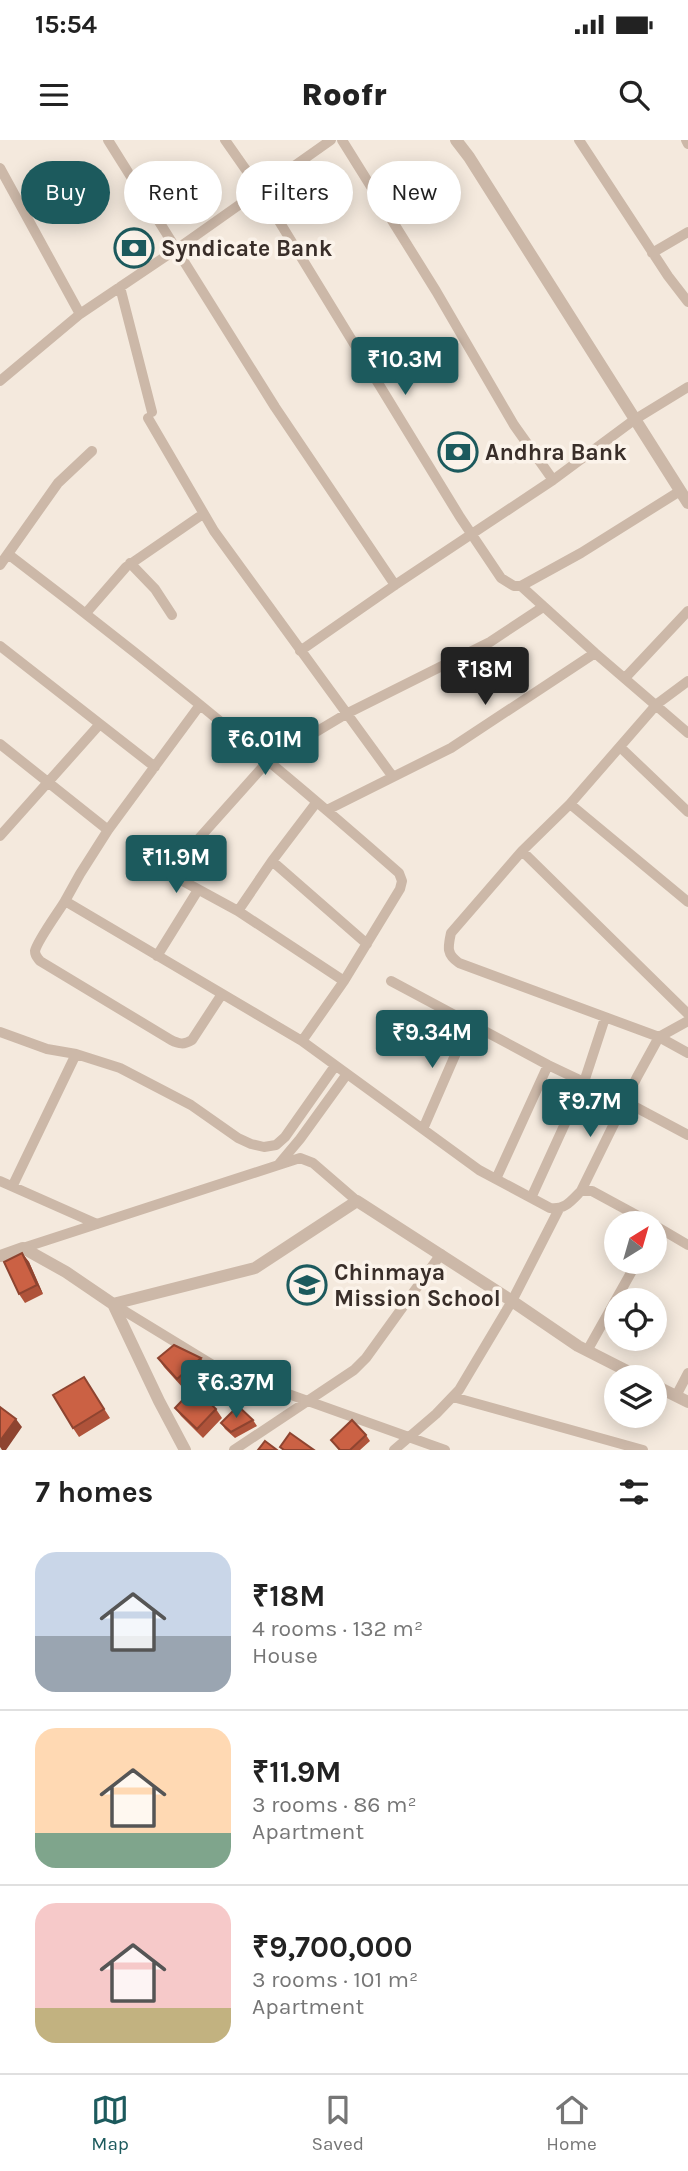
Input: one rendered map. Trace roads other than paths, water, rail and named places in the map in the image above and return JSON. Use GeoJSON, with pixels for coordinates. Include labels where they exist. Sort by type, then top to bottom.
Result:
{"type":"FeatureCollection","features":[{"type":"Feature","properties":{"kind":"street"},"geometry":{"type":"LineString","coordinates":[[108,140],[275,407],[394,585]]}},
{"type":"Feature","properties":{"kind":"street"},"geometry":{"type":"LineString","coordinates":[[225,140],[240,161]]}},
{"type":"Feature","properties":{"kind":"street"},"geometry":{"type":"LineString","coordinates":[[301,161],[331,140]]}},
{"type":"Feature","properties":{"kind":"street"},"geometry":{"type":"LineString","coordinates":[[342,140],[436,291],[514,425],[553,480]]}},
{"type":"Feature","properties":{"kind":"street"},"geometry":{"type":"LineString","coordinates":[[456,140],[688,503]]}},
{"type":"Feature","properties":{"kind":"street"},"geometry":{"type":"LineString","coordinates":[[579,140],[652,253],[688,302]]}},
{"type":"Feature","properties":{"kind":"street"},"geometry":{"type":"LineString","coordinates":[[0,168],[80,314]]}},
{"type":"Feature","properties":{"kind":"street"},"geometry":{"type":"LineString","coordinates":[[1,376],[80,314],[236,207]]}},
{"type":"Feature","properties":{"kind":"street"},"geometry":{"type":"LineString","coordinates":[[281,224],[471,534],[502,578],[514,586],[521,586],[542,577],[680,491]]}},
{"type":"Feature","properties":{"kind":"street"},"geometry":{"type":"LineString","coordinates":[[652,253],[688,232]]}},
{"type":"Feature","properties":{"kind":"street"},"geometry":{"type":"LineString","coordinates":[[120,287],[150,415],[203,514],[393,778]]}},
{"type":"Feature","properties":{"kind":"street"},"geometry":{"type":"LineString","coordinates":[[300,651],[553,480],[634,420],[688,387]]}},
{"type":"Feature","properties":{"kind":"street"},"geometry":{"type":"LineString","coordinates":[[0,565],[58,483],[92,451]]}},
{"type":"Feature","properties":{"kind":"street"},"geometry":{"type":"LineString","coordinates":[[86,614],[130,564],[203,514]]}},
{"type":"Feature","properties":{"kind":"street"},"geometry":{"type":"LineString","coordinates":[[8,554],[269,760],[399,873],[402,881],[400,889],[344,981],[302,1041]]}},
{"type":"Feature","properties":{"kind":"street"},"geometry":{"type":"LineString","coordinates":[[130,564],[155,589],[172,615]]}},
{"type":"Feature","properties":{"kind":"street"},"geometry":{"type":"LineString","coordinates":[[521,586],[688,733]]}},
{"type":"Feature","properties":{"kind":"street"},"geometry":{"type":"LineString","coordinates":[[344,981],[238,911],[176,875],[177,863],[269,760],[346,714],[490,642],[543,607]]}},
{"type":"Feature","properties":{"kind":"street"},"geometry":{"type":"LineString","coordinates":[[628,680],[688,611]]}},
{"type":"Feature","properties":{"kind":"street"},"geometry":{"type":"LineString","coordinates":[[0,646],[155,767]]}},
{"type":"Feature","properties":{"kind":"street"},"geometry":{"type":"LineString","coordinates":[[327,810],[451,748],[594,653]]}},
{"type":"Feature","properties":{"kind":"street"},"geometry":{"type":"LineString","coordinates":[[688,681],[654,702],[620,747],[570,804],[522,851],[451,933],[447,948],[454,959],[464,965],[659,1037],[688,1053]]}},
{"type":"Feature","properties":{"kind":"street"},"geometry":{"type":"LineString","coordinates":[[200,705],[108,830],[35,950],[40,961],[178,1044],[192,1040],[222,994]]}},
{"type":"Feature","properties":{"kind":"street"},"geometry":{"type":"LineString","coordinates":[[0,836],[99,724]]}},
{"type":"Feature","properties":{"kind":"street"},"geometry":{"type":"LineString","coordinates":[[0,744],[108,830]]}},
{"type":"Feature","properties":{"kind":"street"},"geometry":{"type":"LineString","coordinates":[[620,747],[688,812]]}},
{"type":"Feature","properties":{"kind":"street"},"geometry":{"type":"LineString","coordinates":[[238,911],[316,803]]}},
{"type":"Feature","properties":{"kind":"street"},"geometry":{"type":"LineString","coordinates":[[570,804],[688,902]]}},
{"type":"Feature","properties":{"kind":"street"},"geometry":{"type":"LineString","coordinates":[[522,851],[688,1014]]}},
{"type":"Feature","properties":{"kind":"street"},"geometry":{"type":"LineString","coordinates":[[272,861],[367,944]]}},
{"type":"Feature","properties":{"kind":"street"},"geometry":{"type":"LineString","coordinates":[[157,956],[198,890]]}},
{"type":"Feature","properties":{"kind":"street"},"geometry":{"type":"LineString","coordinates":[[65,901],[302,1041],[479,1170],[550,1208],[559,1209],[565,1206],[581,1191],[659,1037],[688,1021]]}},
{"type":"Feature","properties":{"kind":"street"},"geometry":{"type":"LineString","coordinates":[[391,981],[548,1065],[688,1135]]}},
{"type":"Feature","properties":{"kind":"street"},"geometry":{"type":"LineString","coordinates":[[531,1198],[584,1082],[605,1018]]}},
{"type":"Feature","properties":{"kind":"street"},"geometry":{"type":"LineString","coordinates":[[423,1129],[469,1023]]}},
{"type":"Feature","properties":{"kind":"street"},"geometry":{"type":"LineString","coordinates":[[0,1032],[47,1049],[76,1054],[120,1069],[191,1105],[238,1138],[264,1147],[276,1145],[285,1137],[335,1066]]}},
{"type":"Feature","properties":{"kind":"street"},"geometry":{"type":"LineString","coordinates":[[13,1185],[76,1054]]}},
{"type":"Feature","properties":{"kind":"street"},"geometry":{"type":"LineString","coordinates":[[496,1179],[548,1065]]}},
{"type":"Feature","properties":{"kind":"street"},"geometry":{"type":"LineString","coordinates":[[278,1165],[347,1074]]}},
{"type":"Feature","properties":{"kind":"street"},"geometry":{"type":"LineString","coordinates":[[0,1256],[300,1158],[306,1159],[358,1201],[587,1351],[615,1365]]}},
{"type":"Feature","properties":{"kind":"street"},"geometry":{"type":"LineString","coordinates":[[0,1181],[97,1224]]}},
{"type":"Feature","properties":{"kind":"street"},"geometry":{"type":"LineString","coordinates":[[581,1191],[603,1195],[629,1211]]}},
{"type":"Feature","properties":{"kind":"street"},"geometry":{"type":"LineString","coordinates":[[113,1304],[255,1268],[358,1201]]}},
{"type":"Feature","properties":{"kind":"street"},"geometry":{"type":"LineString","coordinates":[[394,1450],[453,1397],[512,1301],[559,1209]]}},
{"type":"Feature","properties":{"kind":"street"},"geometry":{"type":"LineString","coordinates":[[667,1233],[688,1245]]}},
{"type":"Feature","properties":{"kind":"street"},"geometry":{"type":"LineString","coordinates":[[23,1248],[66,1272],[221,1370],[444,1450]]}},
{"type":"Feature","properties":{"kind":"street"},"geometry":{"type":"LineString","coordinates":[[234,1450],[339,1382],[366,1358],[441,1254]]}},
{"type":"Feature","properties":{"kind":"street"},"geometry":{"type":"LineString","coordinates":[[587,1351],[630,1274]]}},
{"type":"Feature","properties":{"kind":"street"},"geometry":{"type":"LineString","coordinates":[[113,1304],[185,1450]]}},
{"type":"Feature","properties":{"kind":"street"},"geometry":{"type":"LineString","coordinates":[[682,1399],[688,1373]]}},
{"type":"Feature","properties":{"kind":"street"},"geometry":{"type":"LineString","coordinates":[[453,1397],[643,1450]]}},
{"type":"Feature","properties":{"kind":"place","name":"Syndicate Bank"},"geometry":{"type":"Point","coordinates":[134,248]}},
{"type":"Feature","properties":{"kind":"place","name":"Andhra Bank"},"geometry":{"type":"Point","coordinates":[458,452]}},
{"type":"Feature","properties":{"kind":"place","name":"Chinmaya Mission School"},"geometry":{"type":"Point","coordinates":[307,1285]}}]}
